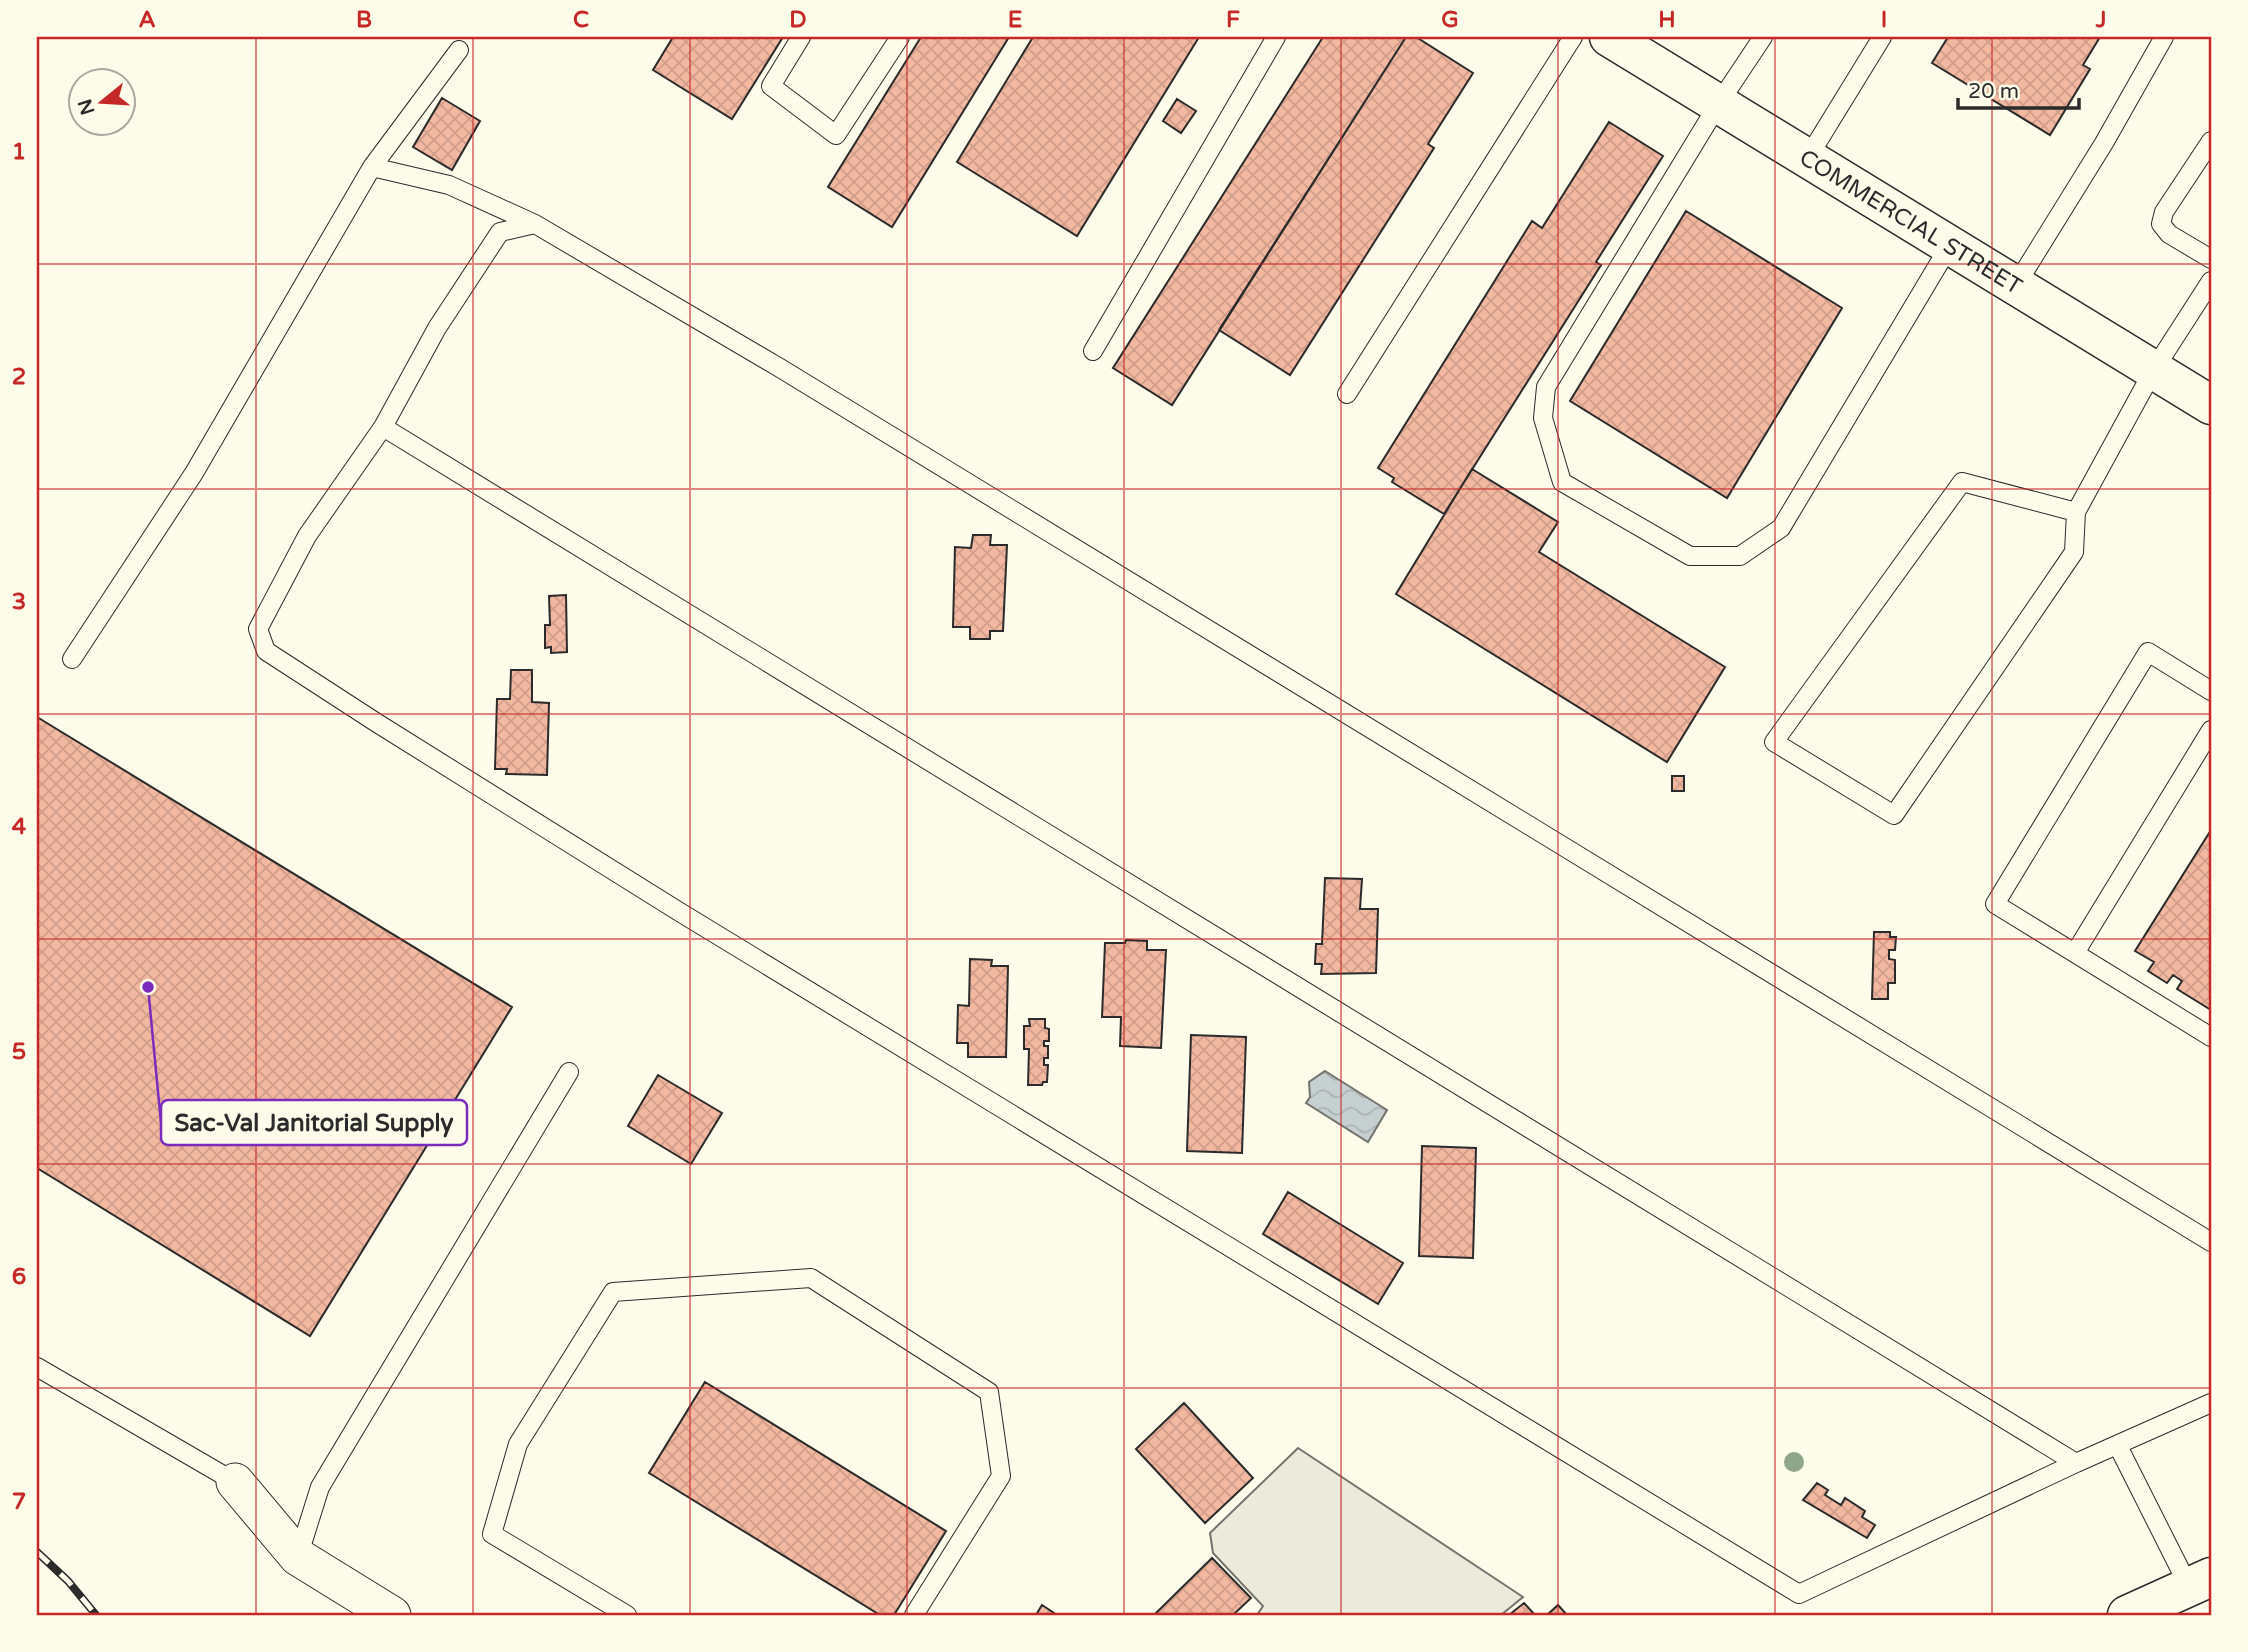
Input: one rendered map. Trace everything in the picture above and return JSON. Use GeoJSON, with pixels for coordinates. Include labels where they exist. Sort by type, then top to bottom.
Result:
{"type":"FeatureCollection","features":[{"type":"Feature","properties":{"kind":"main road","name":"COMMERCIAL STREET"},"geometry":{"type":"LineString","coordinates":[[1609,37],[2211,405]]}},
{"type":"Feature","properties":{"kind":"main road"},"geometry":{"type":"LineString","coordinates":[[2127,1615],[2200,1582]]}},
{"type":"Feature","properties":{"kind":"street"},"geometry":{"type":"LineString","coordinates":[[235,1482],[298,1558],[392,1615]]}},
{"type":"Feature","properties":{"kind":"lane"},"geometry":{"type":"LineString","coordinates":[[801,37],[771,86],[836,135],[900,37]]}},
{"type":"Feature","properties":{"kind":"lane"},"geometry":{"type":"LineString","coordinates":[[1093,351],[1276,37]]}},
{"type":"Feature","properties":{"kind":"lane"},"geometry":{"type":"LineString","coordinates":[[1347,394],[1573,37]]}},
{"type":"Feature","properties":{"kind":"lane"},"geometry":{"type":"LineString","coordinates":[[1763,37],[1719,103],[1546,387],[1544,418],[1562,482],[1690,556],[1740,556],[1781,528],[1950,245]]}},
{"type":"Feature","properties":{"kind":"lane"},"geometry":{"type":"LineString","coordinates":[[1807,159],[1882,37]]}},
{"type":"Feature","properties":{"kind":"lane"},"geometry":{"type":"LineString","coordinates":[[2015,285],[2104,144],[2164,37]]}},
{"type":"Feature","properties":{"kind":"lane"},"geometry":{"type":"LineString","coordinates":[[72,659],[194,473],[372,167],[459,50]]}},
{"type":"Feature","properties":{"kind":"lane"},"geometry":{"type":"LineString","coordinates":[[2211,141],[2164,212],[2161,225],[2169,234],[2211,259]]}},
{"type":"Feature","properties":{"kind":"lane"},"geometry":{"type":"LineString","coordinates":[[372,167],[449,184],[535,224],[780,368],[2211,1242]]}},
{"type":"Feature","properties":{"kind":"lane"},"geometry":{"type":"LineString","coordinates":[[535,224],[500,232],[437,328],[383,427],[307,536],[258,629],[266,651],[690,918],[1799,1594],[2076,1462],[2118,1446],[2211,1403]]}},
{"type":"Feature","properties":{"kind":"lane"},"geometry":{"type":"LineString","coordinates":[[2076,512],[1962,482],[1774,742],[1894,815],[2074,552],[2076,512],[2153,371],[2211,281]]}},
{"type":"Feature","properties":{"kind":"lane"},"geometry":{"type":"LineString","coordinates":[[383,427],[2076,1462]]}},
{"type":"Feature","properties":{"kind":"lane"},"geometry":{"type":"LineString","coordinates":[[2211,691],[2148,652],[1995,904],[2211,1037]]}},
{"type":"Feature","properties":{"kind":"lane"},"geometry":{"type":"LineString","coordinates":[[2075,953],[2211,730]]}},
{"type":"Feature","properties":{"kind":"lane"},"geometry":{"type":"LineString","coordinates":[[298,1558],[320,1487],[569,1072]]}},
{"type":"Feature","properties":{"kind":"lane"},"geometry":{"type":"LineString","coordinates":[[627,1615],[492,1534],[518,1444],[613,1292],[811,1278],[989,1392],[1001,1476],[914,1615]]}},
{"type":"Feature","properties":{"kind":"lane"},"geometry":{"type":"LineString","coordinates":[[37,1367],[235,1482]]}},
{"type":"Feature","properties":{"kind":"lane"},"geometry":{"type":"LineString","coordinates":[[2118,1446],[2200,1582]]}},
{"type":"Feature","properties":{"kind":"shaded area"},"geometry":{"type":"Polygon","coordinates":[[[1298,1448],[1523,1597],[1501,1615],[1257,1615],[1263,1606],[1213,1553],[1210,1533],[1298,1448]]]}},
{"type":"Feature","properties":{"kind":"water"},"geometry":{"type":"Polygon","coordinates":[[[1325,1071],[1387,1110],[1368,1142],[1306,1103],[1310,1097],[1309,1082],[1325,1071]]]}},
{"type":"Feature","properties":{"kind":"building"},"geometry":{"type":"Polygon","coordinates":[[[673,37],[783,37],[732,119],[653,70],[673,37]]]}},
{"type":"Feature","properties":{"kind":"building"},"geometry":{"type":"Polygon","coordinates":[[[921,37],[1009,37],[892,227],[828,187],[921,37]]]}},
{"type":"Feature","properties":{"kind":"building"},"geometry":{"type":"Polygon","coordinates":[[[1033,37],[1199,37],[1077,236],[957,162],[1033,37]]]}},
{"type":"Feature","properties":{"kind":"building"},"geometry":{"type":"Polygon","coordinates":[[[1323,37],[1406,37],[1172,405],[1113,368],[1323,37]]]}},
{"type":"Feature","properties":{"kind":"building"},"geometry":{"type":"Polygon","coordinates":[[[1406,37],[1416,37],[1473,73],[1428,144],[1434,148],[1290,375],[1219,330],[1406,37]]]}},
{"type":"Feature","properties":{"kind":"building"},"geometry":{"type":"Polygon","coordinates":[[[1948,37],[2100,37],[2083,65],[2090,69],[2050,135],[1932,63],[1948,37]]]}},
{"type":"Feature","properties":{"kind":"building"},"geometry":{"type":"Polygon","coordinates":[[[442,98],[480,121],[452,170],[413,147],[442,98]]]}},
{"type":"Feature","properties":{"kind":"building"},"geometry":{"type":"Polygon","coordinates":[[[1177,99],[1196,111],[1181,133],[1163,121],[1177,99]]]}},
{"type":"Feature","properties":{"kind":"building"},"geometry":{"type":"Polygon","coordinates":[[[1609,122],[1663,156],[1596,262],[1601,265],[1444,514],[1392,482],[1394,478],[1378,468],[1532,221],[1542,228],[1609,122]]]}},
{"type":"Feature","properties":{"kind":"building"},"geometry":{"type":"Polygon","coordinates":[[[1686,211],[1842,308],[1727,498],[1570,401],[1686,211]]]}},
{"type":"Feature","properties":{"kind":"building"},"geometry":{"type":"Polygon","coordinates":[[[1472,469],[1558,522],[1539,552],[1725,667],[1667,762],[1396,594],[1472,469]]]}},
{"type":"Feature","properties":{"kind":"building"},"geometry":{"type":"Polygon","coordinates":[[[973,535],[991,535],[990,545],[1007,545],[1003,631],[990,631],[990,639],[970,639],[970,627],[953,627],[955,547],[971,548],[973,535]]]}},
{"type":"Feature","properties":{"kind":"building"},"geometry":{"type":"Polygon","coordinates":[[[566,595],[567,652],[551,653],[551,647],[545,648],[545,625],[550,625],[549,596],[566,595]]]}},
{"type":"Feature","properties":{"kind":"building"},"geometry":{"type":"Polygon","coordinates":[[[511,670],[532,670],[532,702],[549,703],[547,775],[506,774],[507,769],[495,769],[497,699],[510,699],[511,670]]]}},
{"type":"Feature","properties":{"kind":"building"},"geometry":{"type":"Polygon","coordinates":[[[37,717],[512,1007],[310,1336],[37,1168],[37,717]]]}},
{"type":"Feature","properties":{"kind":"building"},"geometry":{"type":"Polygon","coordinates":[[[1672,776],[1684,776],[1684,791],[1672,791],[1672,776]]]}},
{"type":"Feature","properties":{"kind":"building"},"geometry":{"type":"Polygon","coordinates":[[[2211,830],[2211,1010],[2177,989],[2182,981],[2173,975],[2167,983],[2148,971],[2154,962],[2135,951],[2211,830]]]}},
{"type":"Feature","properties":{"kind":"building"},"geometry":{"type":"Polygon","coordinates":[[[1325,878],[1362,879],[1360,909],[1378,909],[1376,973],[1321,974],[1322,964],[1315,964],[1316,944],[1322,944],[1325,878]]]}},
{"type":"Feature","properties":{"kind":"building"},"geometry":{"type":"Polygon","coordinates":[[[1874,932],[1890,932],[1890,937],[1896,937],[1895,950],[1889,950],[1889,959],[1895,960],[1895,983],[1888,983],[1888,999],[1872,999],[1874,932]]]}},
{"type":"Feature","properties":{"kind":"building"},"geometry":{"type":"Polygon","coordinates":[[[1126,940],[1147,941],[1147,950],[1166,950],[1161,1048],[1120,1046],[1121,1017],[1102,1017],[1105,943],[1125,943],[1126,940]]]}},
{"type":"Feature","properties":{"kind":"building"},"geometry":{"type":"Polygon","coordinates":[[[970,959],[992,960],[991,966],[1008,966],[1006,1057],[968,1057],[968,1043],[957,1043],[958,1005],[969,1006],[970,959]]]}},
{"type":"Feature","properties":{"kind":"building"},"geometry":{"type":"Polygon","coordinates":[[[1029,1019],[1045,1019],[1045,1028],[1049,1029],[1049,1041],[1044,1041],[1044,1046],[1048,1046],[1048,1058],[1044,1058],[1044,1065],[1048,1065],[1047,1082],[1042,1085],[1028,1085],[1029,1049],[1024,1049],[1024,1026],[1030,1026],[1029,1019]]]}},
{"type":"Feature","properties":{"kind":"building"},"geometry":{"type":"Polygon","coordinates":[[[1191,1035],[1246,1037],[1242,1153],[1187,1151],[1191,1035]]]}},
{"type":"Feature","properties":{"kind":"building"},"geometry":{"type":"Polygon","coordinates":[[[658,1075],[722,1113],[691,1164],[628,1126],[658,1075]]]}},
{"type":"Feature","properties":{"kind":"building"},"geometry":{"type":"Polygon","coordinates":[[[1422,1146],[1476,1148],[1473,1258],[1419,1256],[1422,1146]]]}},
{"type":"Feature","properties":{"kind":"building"},"geometry":{"type":"Polygon","coordinates":[[[1288,1192],[1403,1263],[1378,1304],[1263,1234],[1288,1192]]]}},
{"type":"Feature","properties":{"kind":"building"},"geometry":{"type":"Polygon","coordinates":[[[705,1382],[946,1531],[894,1615],[880,1615],[649,1473],[705,1382]]]}},
{"type":"Feature","properties":{"kind":"building"},"geometry":{"type":"Polygon","coordinates":[[[1184,1403],[1253,1478],[1205,1523],[1136,1449],[1184,1403]]]}},
{"type":"Feature","properties":{"kind":"building"},"geometry":{"type":"Polygon","coordinates":[[[1817,1483],[1828,1490],[1825,1495],[1841,1505],[1845,1498],[1865,1511],[1862,1517],[1875,1525],[1867,1538],[1803,1500],[1817,1483]]]}},
{"type":"Feature","properties":{"kind":"building"},"geometry":{"type":"Polygon","coordinates":[[[1212,1558],[1251,1598],[1233,1615],[1154,1615],[1212,1558]]]}},
{"type":"Feature","properties":{"kind":"building"},"geometry":{"type":"Polygon","coordinates":[[[1524,1603],[1535,1615],[1509,1615],[1524,1603]]]}},
{"type":"Feature","properties":{"kind":"building"},"geometry":{"type":"Polygon","coordinates":[[[1042,1605],[1057,1615],[1036,1615],[1042,1605]]]}},
{"type":"Feature","properties":{"kind":"building"},"geometry":{"type":"Polygon","coordinates":[[[1558,1605],[1567,1615],[1547,1615],[1558,1605]]]}},
{"type":"Feature","properties":{"kind":"railway"},"geometry":{"type":"LineString","coordinates":[[37,1552],[68,1581],[96,1615]]}},
{"type":"Feature","properties":{"kind":"place","name":"Sac-Val Janitorial Supply"},"geometry":{"type":"Point","coordinates":[148,987]}}]}
